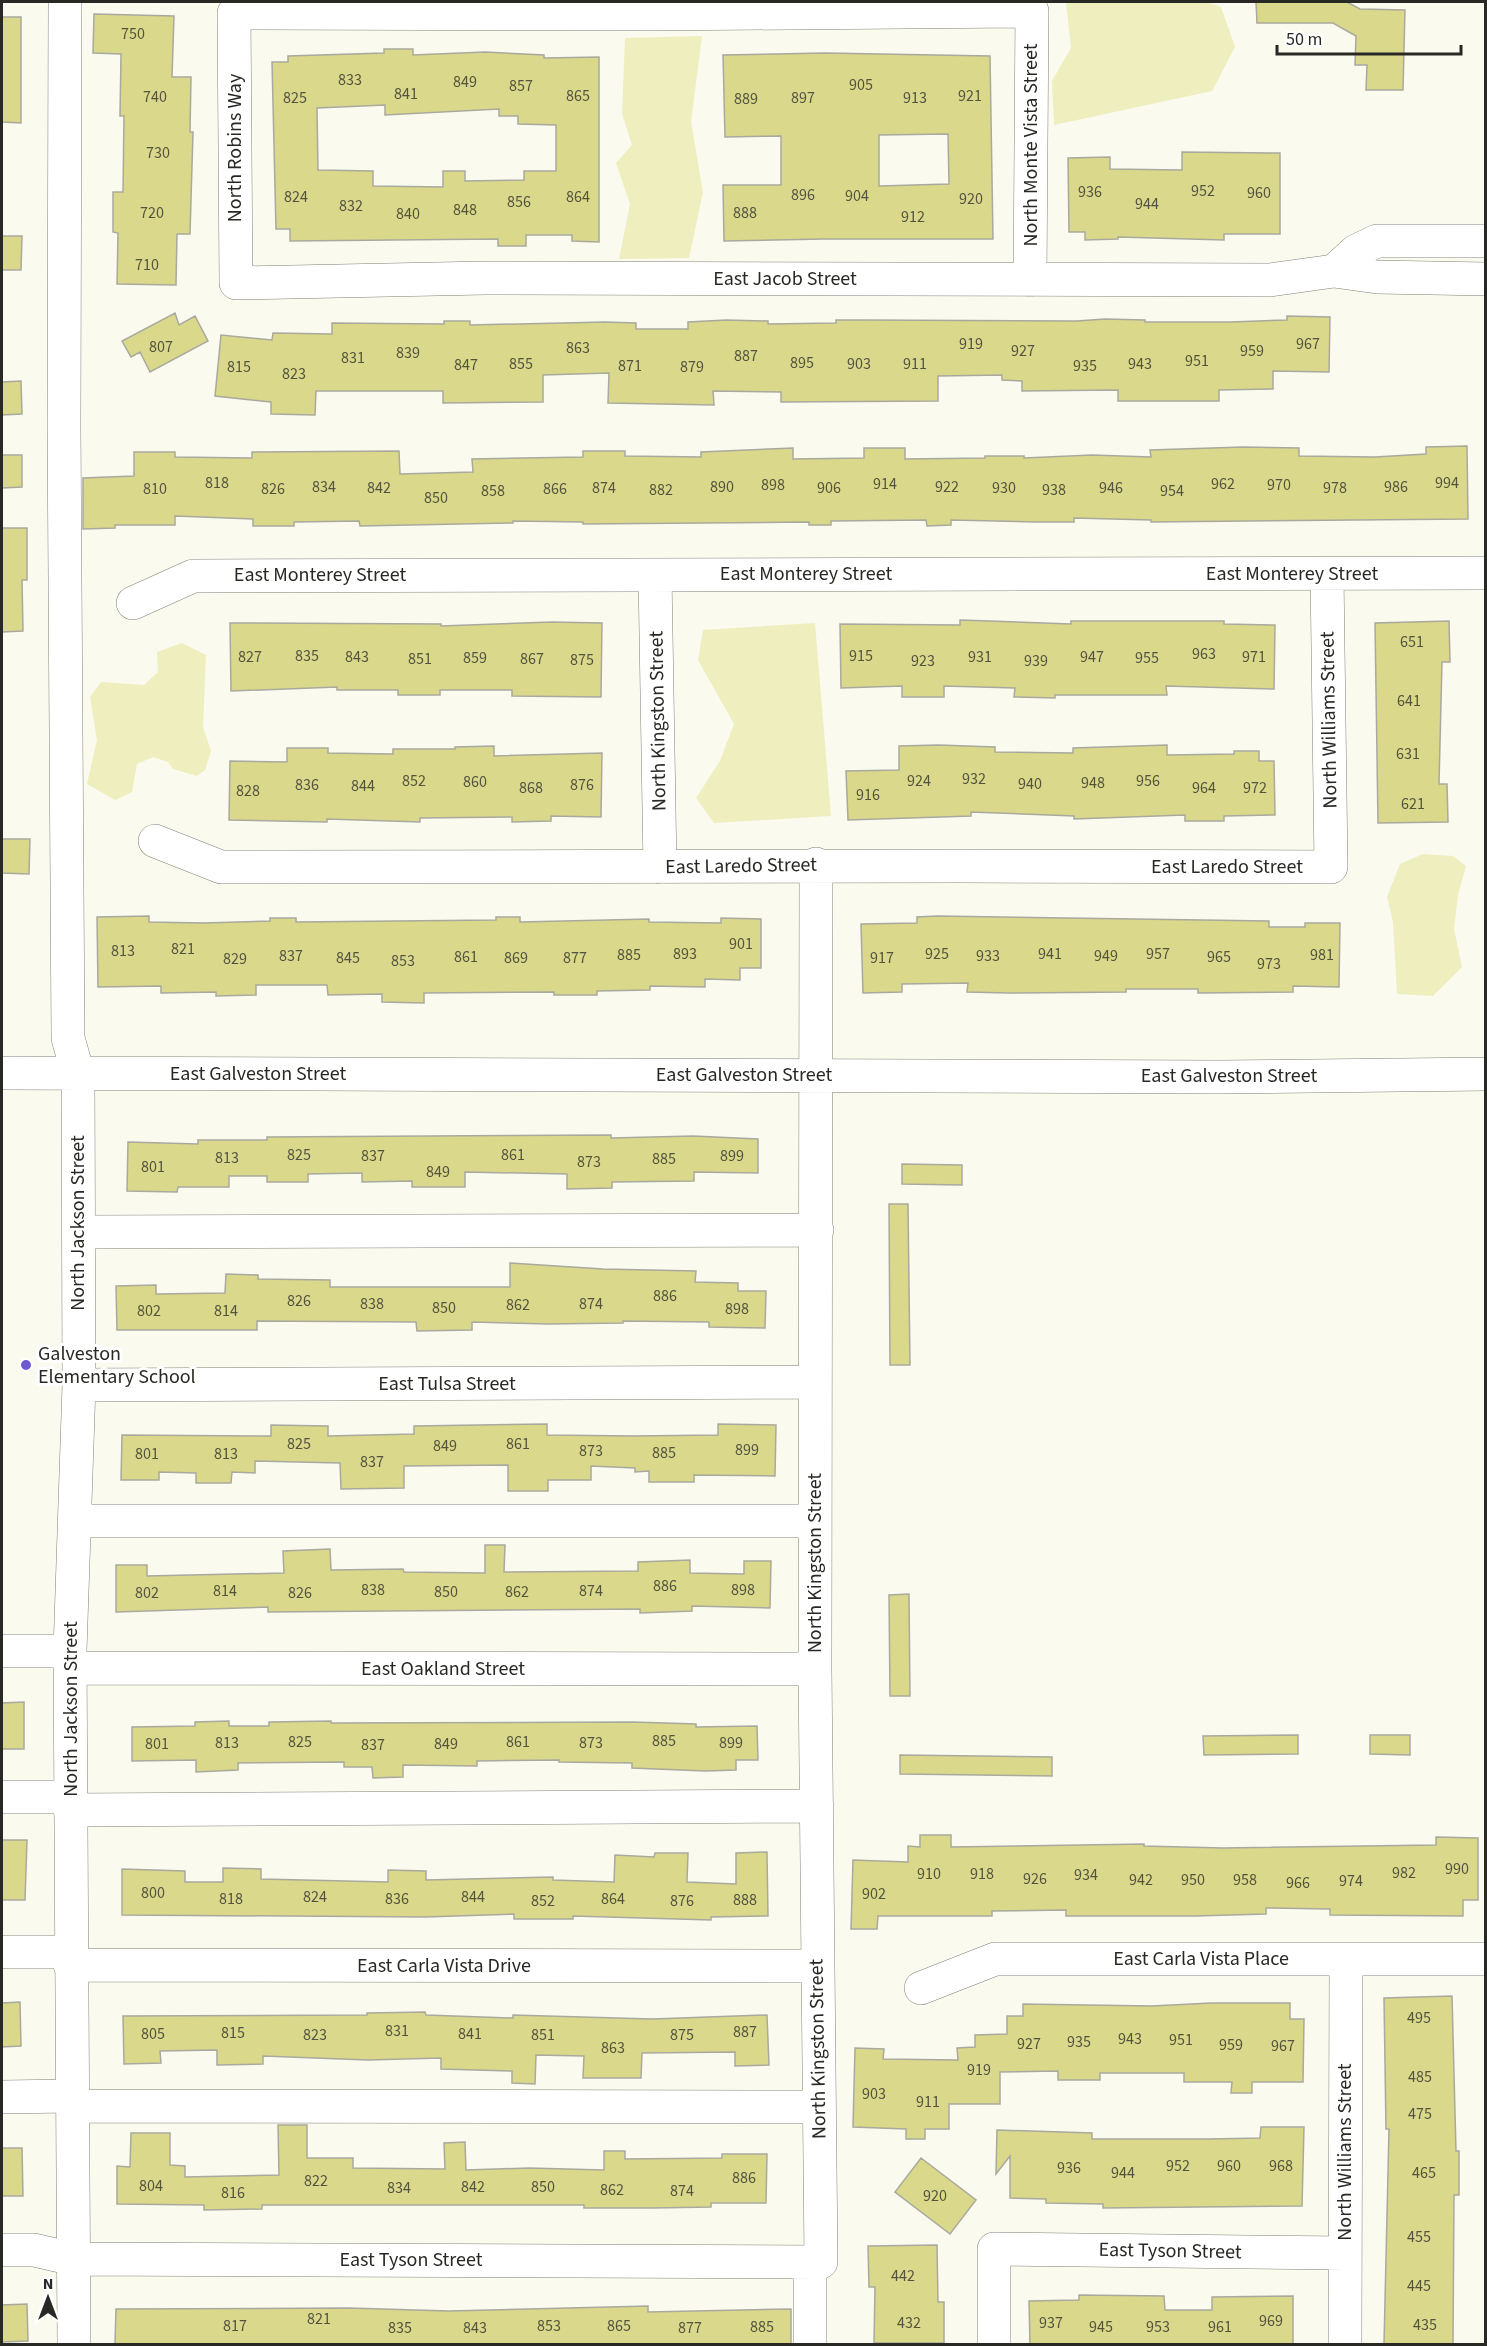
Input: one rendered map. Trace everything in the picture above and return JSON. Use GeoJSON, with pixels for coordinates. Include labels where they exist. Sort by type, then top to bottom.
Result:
{"type":"FeatureCollection","features":[{"type":"Feature","properties":{"kind":"street","name":"North Jackson Street"},"geometry":{"type":"LineString","coordinates":[[65,2],[64,426],[68,1038],[78,1074],[79,1385],[70,1659],[74,2344]]}},
{"type":"Feature","properties":{"kind":"street","name":"North Monte Vista Street"},"geometry":{"type":"LineString","coordinates":[[651,8],[1032,11],[1030,280]]}},
{"type":"Feature","properties":{"kind":"street","name":"North Robins Way"},"geometry":{"type":"LineString","coordinates":[[236,283],[234,13],[651,8]]}},
{"type":"Feature","properties":{"kind":"street"},"geometry":{"type":"LineString","coordinates":[[1335,271],[1356,251],[1377,241],[1485,241]]}},
{"type":"Feature","properties":{"kind":"street","name":"East Jacob Street"},"geometry":{"type":"LineString","coordinates":[[236,283],[485,278],[1270,280],[1335,271],[1377,277],[1485,279]]}},
{"type":"Feature","properties":{"kind":"street","name":"East Monterey Street"},"geometry":{"type":"LineString","coordinates":[[132,603],[193,576],[1485,573]]}},
{"type":"Feature","properties":{"kind":"street","name":"North Williams Street"},"geometry":{"type":"LineString","coordinates":[[1327,574],[1331,867]]}},
{"type":"Feature","properties":{"kind":"street","name":"North Kingston Street"},"geometry":{"type":"LineString","coordinates":[[655,575],[660,867]]}},
{"type":"Feature","properties":{"kind":"street","name":"East Laredo Street"},"geometry":{"type":"LineString","coordinates":[[155,841],[221,867],[660,867],[816,864],[1331,867]]}},
{"type":"Feature","properties":{"kind":"street","name":"North Kingston Street"},"geometry":{"type":"LineString","coordinates":[[810,2344],[816,2262],[819,2107],[815,1669],[816,864]]}},
{"type":"Feature","properties":{"kind":"street","name":"East Galveston Street"},"geometry":{"type":"LineString","coordinates":[[2,1073],[1218,1077],[1485,1074]]}},
{"type":"Feature","properties":{"kind":"street"},"geometry":{"type":"LineString","coordinates":[[78,1232],[817,1230]]}},
{"type":"Feature","properties":{"kind":"street","name":"East Tulsa Street"},"geometry":{"type":"LineString","coordinates":[[79,1385],[815,1382]]}},
{"type":"Feature","properties":{"kind":"street"},"geometry":{"type":"LineString","coordinates":[[74,1521],[815,1521]]}},
{"type":"Feature","properties":{"kind":"street","name":"East Oakland Street"},"geometry":{"type":"LineString","coordinates":[[2,1651],[70,1659],[815,1669]]}},
{"type":"Feature","properties":{"kind":"street"},"geometry":{"type":"LineString","coordinates":[[2,1797],[70,1803],[817,1806]]}},
{"type":"Feature","properties":{"kind":"street","name":"East Carla Vista Drive"},"geometry":{"type":"LineString","coordinates":[[2,1952],[70,1958],[817,1966]]}},
{"type":"Feature","properties":{"kind":"street","name":"East Carla Vista Place"},"geometry":{"type":"LineString","coordinates":[[921,1988],[995,1959],[1485,1959]]}},
{"type":"Feature","properties":{"kind":"street","name":"North Williams Street"},"geometry":{"type":"LineString","coordinates":[[1346,1959],[1346,2344]]}},
{"type":"Feature","properties":{"kind":"street"},"geometry":{"type":"LineString","coordinates":[[2,2097],[71,2101],[819,2107]]}},
{"type":"Feature","properties":{"kind":"street","name":"East Tyson Street"},"geometry":{"type":"LineString","coordinates":[[994,2344],[994,2248],[1345,2253]]}},
{"type":"Feature","properties":{"kind":"street","name":"East Tyson Street"},"geometry":{"type":"LineString","coordinates":[[2,2250],[34,2250],[73,2259],[816,2262]]}},
{"type":"Feature","properties":{"kind":"green space"},"geometry":{"type":"Polygon","coordinates":[[[1066,2],[1207,2],[1221,7],[1235,47],[1212,91],[1054,125],[1052,81],[1071,48],[1066,2]]]}},
{"type":"Feature","properties":{"kind":"green space"},"geometry":{"type":"Polygon","coordinates":[[[702,36],[691,122],[703,192],[689,258],[619,259],[630,204],[616,163],[632,145],[622,114],[625,38],[702,36]]]}},
{"type":"Feature","properties":{"kind":"green space"},"geometry":{"type":"Polygon","coordinates":[[[815,623],[831,816],[714,823],[696,798],[720,761],[734,724],[698,660],[703,630],[815,623]]]}},
{"type":"Feature","properties":{"kind":"green space"},"geometry":{"type":"Polygon","coordinates":[[[182,643],[206,655],[203,727],[211,751],[205,770],[197,776],[173,769],[168,762],[153,757],[137,764],[132,792],[115,800],[87,784],[97,740],[90,697],[101,682],[144,685],[158,672],[157,652],[182,643]]]}},
{"type":"Feature","properties":{"kind":"green space"},"geometry":{"type":"Polygon","coordinates":[[[1423,854],[1453,856],[1466,866],[1458,895],[1454,929],[1462,967],[1433,996],[1397,994],[1393,922],[1387,897],[1400,864],[1423,854]]]}},
{"type":"Feature","properties":{"kind":"building"},"geometry":{"type":"Polygon","coordinates":[[[1256,2],[1347,2],[1360,9],[1405,10],[1403,90],[1366,90],[1367,65],[1355,65],[1356,36],[1333,23],[1257,23],[1256,2]]]}},
{"type":"Feature","properties":{"kind":"building"},"geometry":{"type":"Polygon","coordinates":[[[94,14],[174,16],[172,77],[191,77],[190,132],[193,132],[190,234],[177,234],[176,285],[117,284],[118,233],[113,232],[113,192],[123,192],[124,116],[120,116],[121,54],[93,53],[94,14]]]}},
{"type":"Feature","properties":{"kind":"building"},"geometry":{"type":"Polygon","coordinates":[[[2,17],[21,17],[21,123],[2,122],[2,17]]]}},
{"type":"Feature","properties":{"kind":"building"},"geometry":{"type":"Polygon","coordinates":[[[384,49],[413,49],[413,55],[485,52],[544,55],[544,58],[599,57],[599,242],[572,241],[572,235],[526,235],[526,246],[498,246],[498,239],[290,241],[290,229],[276,229],[272,62],[288,62],[288,56],[384,53],[384,49]],[[385,105],[317,108],[318,170],[373,171],[373,186],[443,187],[443,171],[465,171],[465,181],[524,180],[524,171],[556,171],[556,125],[518,124],[518,116],[499,116],[499,109],[385,115],[385,105]]]}},
{"type":"Feature","properties":{"kind":"building"},"geometry":{"type":"Polygon","coordinates":[[[825,53],[990,56],[993,239],[724,241],[723,185],[781,185],[781,136],[725,137],[723,55],[825,53]],[[948,134],[879,135],[879,186],[949,184],[948,134]]]}},
{"type":"Feature","properties":{"kind":"building"},"geometry":{"type":"Polygon","coordinates":[[[1182,152],[1280,153],[1280,234],[1224,234],[1224,240],[1118,237],[1118,239],[1085,240],[1085,232],[1069,232],[1068,158],[1110,157],[1110,169],[1182,170],[1182,152]]]}},
{"type":"Feature","properties":{"kind":"building"},"geometry":{"type":"Polygon","coordinates":[[[2,236],[22,236],[21,270],[2,270],[2,236]]]}},
{"type":"Feature","properties":{"kind":"building"},"geometry":{"type":"Polygon","coordinates":[[[175,313],[179,325],[195,316],[208,341],[150,372],[140,352],[131,357],[122,341],[175,313]]]}},
{"type":"Feature","properties":{"kind":"building"},"geometry":{"type":"Polygon","coordinates":[[[1287,316],[1330,317],[1329,372],[1273,371],[1273,389],[1219,390],[1219,401],[1118,401],[1118,390],[1022,391],[1022,381],[1002,380],[1002,375],[938,376],[938,401],[781,402],[781,392],[713,391],[714,405],[608,403],[609,373],[543,375],[543,402],[443,403],[443,391],[316,391],[315,415],[271,414],[271,402],[215,396],[221,335],[272,340],[273,333],[332,334],[332,323],[444,324],[444,321],[470,321],[470,325],[605,322],[636,323],[636,329],[688,329],[688,322],[726,320],[768,321],[768,324],[836,323],[836,320],[1077,321],[1105,319],[1145,320],[1145,322],[1230,322],[1287,320],[1287,316]]]}},
{"type":"Feature","properties":{"kind":"building"},"geometry":{"type":"Polygon","coordinates":[[[21,381],[22,414],[2,415],[2,382],[21,381]]]}},
{"type":"Feature","properties":{"kind":"building"},"geometry":{"type":"Polygon","coordinates":[[[1467,446],[1468,519],[1151,522],[1151,520],[1074,518],[1074,522],[951,520],[951,525],[927,526],[926,520],[831,521],[831,525],[809,525],[809,522],[583,524],[583,522],[513,521],[513,523],[360,526],[359,521],[294,522],[294,526],[253,526],[253,519],[175,516],[175,525],[115,525],[115,528],[83,529],[83,478],[134,476],[134,452],[175,452],[175,457],[252,458],[252,452],[399,451],[400,474],[473,472],[472,459],[583,457],[583,451],[625,451],[625,456],[701,457],[701,452],[793,448],[793,459],[864,458],[864,448],[905,448],[905,459],[1092,455],[1151,457],[1150,450],[1243,447],[1299,448],[1299,456],[1375,457],[1426,454],[1426,447],[1467,446]]]}},
{"type":"Feature","properties":{"kind":"building"},"geometry":{"type":"Polygon","coordinates":[[[2,455],[22,455],[22,487],[2,488],[2,455]]]}},
{"type":"Feature","properties":{"kind":"building"},"geometry":{"type":"Polygon","coordinates":[[[2,528],[27,528],[27,580],[22,580],[23,631],[2,632],[2,528]]]}},
{"type":"Feature","properties":{"kind":"building"},"geometry":{"type":"Polygon","coordinates":[[[960,620],[1071,624],[1071,621],[1224,621],[1224,624],[1275,625],[1274,689],[1166,686],[1167,695],[1055,695],[1055,698],[1014,697],[1015,688],[944,686],[944,697],[902,697],[902,686],[841,688],[840,624],[960,625],[960,620]]]}},
{"type":"Feature","properties":{"kind":"building"},"geometry":{"type":"Polygon","coordinates":[[[1449,621],[1450,662],[1442,662],[1439,784],[1447,784],[1448,822],[1378,823],[1375,623],[1449,621]]]}},
{"type":"Feature","properties":{"kind":"building"},"geometry":{"type":"Polygon","coordinates":[[[552,622],[602,623],[601,697],[512,696],[512,690],[440,690],[440,695],[398,695],[398,690],[337,690],[337,687],[231,691],[230,623],[441,624],[441,626],[552,622]]]}},
{"type":"Feature","properties":{"kind":"building"},"geometry":{"type":"Polygon","coordinates":[[[1167,745],[1167,755],[1234,754],[1234,751],[1259,751],[1259,761],[1274,761],[1275,815],[1224,816],[1224,821],[1185,821],[1185,815],[1074,819],[1074,816],[971,812],[971,816],[848,820],[846,771],[899,770],[899,746],[995,747],[995,752],[1073,753],[1073,748],[1167,745]]]}},
{"type":"Feature","properties":{"kind":"building"},"geometry":{"type":"Polygon","coordinates":[[[494,746],[494,756],[602,753],[601,817],[551,816],[551,821],[512,822],[512,817],[420,818],[420,822],[327,819],[327,822],[229,820],[230,761],[287,762],[287,748],[328,748],[328,753],[393,754],[393,749],[455,749],[455,747],[494,746]]]}},
{"type":"Feature","properties":{"kind":"building"},"geometry":{"type":"Polygon","coordinates":[[[2,839],[30,839],[29,874],[2,873],[2,839]]]}},
{"type":"Feature","properties":{"kind":"building"},"geometry":{"type":"Polygon","coordinates":[[[149,916],[149,922],[203,923],[270,921],[270,918],[296,918],[296,922],[496,920],[496,917],[520,917],[520,922],[649,919],[649,922],[721,923],[721,918],[761,919],[761,968],[740,968],[740,980],[705,979],[705,987],[650,986],[650,990],[597,991],[597,995],[554,995],[554,992],[424,993],[424,1003],[382,1002],[382,994],[328,995],[327,985],[256,985],[256,995],[216,996],[216,992],[161,993],[161,986],[98,987],[97,917],[149,916]]]}},
{"type":"Feature","properties":{"kind":"building"},"geometry":{"type":"Polygon","coordinates":[[[917,917],[1269,921],[1269,927],[1305,927],[1305,923],[1340,923],[1339,987],[1293,986],[1293,992],[1198,993],[1198,989],[1126,989],[1126,992],[1008,993],[967,992],[968,983],[902,984],[902,992],[863,993],[861,924],[917,923],[917,917]]]}},
{"type":"Feature","properties":{"kind":"building"},"geometry":{"type":"Polygon","coordinates":[[[611,1135],[611,1138],[693,1136],[758,1139],[758,1173],[694,1172],[694,1181],[612,1182],[612,1188],[567,1189],[567,1174],[465,1172],[465,1187],[412,1187],[412,1181],[362,1182],[362,1173],[308,1174],[308,1182],[267,1182],[267,1176],[229,1176],[229,1187],[178,1187],[177,1192],[127,1191],[128,1142],[198,1144],[198,1140],[267,1140],[267,1137],[611,1135]]]}},
{"type":"Feature","properties":{"kind":"building"},"geometry":{"type":"Polygon","coordinates":[[[902,1164],[962,1165],[962,1185],[902,1184],[902,1164]]]}},
{"type":"Feature","properties":{"kind":"building"},"geometry":{"type":"Polygon","coordinates":[[[889,1204],[908,1204],[910,1365],[890,1365],[889,1204]]]}},
{"type":"Feature","properties":{"kind":"building"},"geometry":{"type":"Polygon","coordinates":[[[510,1263],[603,1269],[696,1271],[695,1282],[738,1283],[738,1291],[766,1291],[765,1328],[709,1327],[709,1322],[623,1321],[623,1323],[548,1324],[472,1322],[472,1330],[417,1331],[416,1322],[257,1321],[257,1330],[117,1330],[116,1286],[156,1285],[156,1294],[225,1293],[226,1274],[258,1275],[258,1279],[330,1280],[330,1287],[510,1287],[510,1263]]]}},
{"type":"Feature","properties":{"kind":"building"},"geometry":{"type":"Polygon","coordinates":[[[547,1424],[547,1435],[634,1436],[718,1435],[718,1424],[776,1425],[775,1476],[694,1475],[694,1482],[649,1482],[649,1471],[635,1472],[635,1468],[591,1466],[591,1480],[548,1480],[548,1491],[508,1491],[508,1465],[404,1466],[404,1488],[341,1489],[340,1463],[255,1461],[255,1473],[232,1472],[231,1483],[196,1483],[196,1473],[159,1472],[159,1480],[121,1480],[122,1435],[271,1436],[271,1425],[328,1426],[328,1436],[414,1434],[414,1426],[547,1424]]]}},
{"type":"Feature","properties":{"kind":"building"},"geometry":{"type":"Polygon","coordinates":[[[485,1545],[505,1545],[504,1572],[638,1571],[638,1562],[690,1560],[690,1573],[744,1574],[744,1561],[771,1561],[770,1608],[692,1606],[692,1611],[640,1613],[640,1609],[268,1612],[268,1607],[116,1612],[116,1565],[147,1565],[147,1576],[284,1573],[283,1551],[330,1549],[331,1570],[403,1569],[404,1572],[485,1573],[485,1545]]]}},
{"type":"Feature","properties":{"kind":"building"},"geometry":{"type":"Polygon","coordinates":[[[909,1594],[910,1696],[890,1696],[889,1595],[909,1594]]]}},
{"type":"Feature","properties":{"kind":"building"},"geometry":{"type":"Polygon","coordinates":[[[24,1702],[24,1749],[2,1749],[2,1703],[24,1702]]]}},
{"type":"Feature","properties":{"kind":"building"},"geometry":{"type":"Polygon","coordinates":[[[229,1721],[229,1726],[269,1726],[269,1722],[331,1721],[331,1723],[633,1722],[696,1724],[696,1727],[757,1726],[758,1760],[736,1760],[736,1770],[705,1771],[632,1768],[632,1763],[559,1762],[559,1760],[477,1761],[477,1766],[403,1765],[403,1777],[373,1778],[372,1767],[344,1767],[344,1762],[238,1763],[238,1770],[196,1772],[196,1760],[132,1761],[132,1727],[195,1726],[195,1722],[229,1721]]]}},
{"type":"Feature","properties":{"kind":"building"},"geometry":{"type":"Polygon","coordinates":[[[1298,1735],[1298,1754],[1204,1755],[1203,1736],[1298,1735]]]}},
{"type":"Feature","properties":{"kind":"building"},"geometry":{"type":"Polygon","coordinates":[[[1370,1735],[1410,1735],[1410,1755],[1370,1754],[1370,1735]]]}},
{"type":"Feature","properties":{"kind":"building"},"geometry":{"type":"Polygon","coordinates":[[[900,1755],[1052,1757],[1052,1776],[900,1774],[900,1755]]]}},
{"type":"Feature","properties":{"kind":"building"},"geometry":{"type":"Polygon","coordinates":[[[920,1835],[951,1835],[951,1847],[1144,1844],[1144,1846],[1223,1848],[1436,1845],[1436,1837],[1478,1838],[1478,1900],[1463,1900],[1463,1916],[1330,1915],[1330,1909],[1266,1908],[1266,1914],[1195,1916],[1066,1916],[1066,1910],[992,1911],[992,1916],[878,1916],[877,1929],[851,1929],[853,1860],[908,1862],[908,1846],[920,1847],[920,1835]]]}},
{"type":"Feature","properties":{"kind":"building"},"geometry":{"type":"Polygon","coordinates":[[[2,1840],[27,1840],[25,1900],[2,1900],[2,1840]]]}},
{"type":"Feature","properties":{"kind":"building"},"geometry":{"type":"Polygon","coordinates":[[[767,1852],[768,1916],[711,1917],[711,1920],[573,1916],[573,1919],[514,1919],[514,1914],[425,1917],[122,1915],[122,1869],[185,1871],[185,1882],[223,1882],[223,1868],[261,1869],[261,1879],[388,1882],[388,1870],[426,1871],[426,1880],[553,1877],[553,1880],[614,1882],[615,1855],[654,1857],[655,1853],[688,1853],[687,1882],[736,1884],[736,1853],[767,1852]]]}},
{"type":"Feature","properties":{"kind":"building"},"geometry":{"type":"Polygon","coordinates":[[[1452,1996],[1456,2151],[1459,2151],[1459,2195],[1454,2195],[1453,2344],[1384,2344],[1389,2129],[1386,2129],[1384,1998],[1452,1996]]]}},
{"type":"Feature","properties":{"kind":"building"},"geometry":{"type":"Polygon","coordinates":[[[20,2002],[21,2046],[2,2047],[2,2003],[20,2002]]]}},
{"type":"Feature","properties":{"kind":"building"},"geometry":{"type":"Polygon","coordinates":[[[1290,2003],[1290,2019],[1304,2019],[1303,2082],[1252,2082],[1252,2093],[1231,2093],[1232,2082],[1184,2082],[1184,2073],[1100,2073],[1100,2080],[1058,2080],[1058,2071],[1000,2072],[1000,2104],[949,2104],[949,2129],[925,2129],[925,2139],[906,2139],[906,2129],[853,2127],[855,2048],[884,2049],[883,2059],[958,2060],[957,2048],[975,2047],[975,2035],[1007,2034],[1007,2016],[1023,2016],[1023,2004],[1152,2006],[1290,2003]]]}},
{"type":"Feature","properties":{"kind":"building"},"geometry":{"type":"Polygon","coordinates":[[[425,2012],[426,2015],[513,2018],[513,2015],[652,2019],[767,2015],[769,2065],[735,2066],[735,2052],[642,2053],[641,2078],[583,2078],[584,2056],[536,2055],[535,2084],[512,2083],[512,2071],[441,2069],[441,2058],[368,2060],[263,2056],[263,2064],[217,2065],[217,2050],[160,2051],[161,2063],[124,2064],[123,2016],[367,2015],[367,2013],[425,2012]]]}},
{"type":"Feature","properties":{"kind":"building"},"geometry":{"type":"Polygon","coordinates":[[[278,2125],[307,2125],[307,2158],[353,2158],[353,2168],[445,2169],[444,2143],[465,2142],[466,2170],[529,2168],[604,2170],[604,2151],[625,2151],[625,2159],[722,2158],[722,2154],[767,2154],[766,2203],[711,2203],[711,2207],[653,2208],[584,2208],[584,2205],[262,2205],[262,2209],[204,2210],[204,2205],[117,2204],[117,2166],[130,2167],[131,2133],[170,2133],[170,2165],[185,2166],[185,2177],[279,2175],[278,2125]]]}},
{"type":"Feature","properties":{"kind":"building"},"geometry":{"type":"Polygon","coordinates":[[[1261,2127],[1304,2127],[1302,2206],[1103,2208],[1103,2204],[1046,2203],[1046,2199],[1010,2198],[1010,2156],[996,2174],[997,2130],[1092,2133],[1092,2139],[1208,2139],[1260,2138],[1261,2127]]]}},
{"type":"Feature","properties":{"kind":"building"},"geometry":{"type":"Polygon","coordinates":[[[2,2148],[22,2148],[23,2196],[2,2196],[2,2148]]]}},
{"type":"Feature","properties":{"kind":"building"},"geometry":{"type":"Polygon","coordinates":[[[921,2158],[976,2200],[950,2234],[895,2192],[921,2158]]]}},
{"type":"Feature","properties":{"kind":"building"},"geometry":{"type":"Polygon","coordinates":[[[937,2245],[938,2302],[944,2302],[944,2343],[874,2343],[875,2287],[869,2287],[868,2246],[937,2245]]]}},
{"type":"Feature","properties":{"kind":"building"},"geometry":{"type":"Polygon","coordinates":[[[1079,2295],[1164,2296],[1165,2310],[1212,2310],[1212,2297],[1293,2296],[1293,2344],[1030,2344],[1029,2301],[1079,2300],[1079,2295]]]}},
{"type":"Feature","properties":{"kind":"building"},"geometry":{"type":"Polygon","coordinates":[[[27,2304],[28,2341],[2,2342],[2,2305],[27,2304]]]}},
{"type":"Feature","properties":{"kind":"building"},"geometry":{"type":"Polygon","coordinates":[[[648,2306],[648,2312],[791,2309],[791,2344],[115,2344],[116,2309],[349,2308],[449,2311],[648,2306]]]}},
{"type":"Feature","properties":{"kind":"place","name":"Galveston Elementary School"},"geometry":{"type":"Point","coordinates":[26,1365]}}]}
